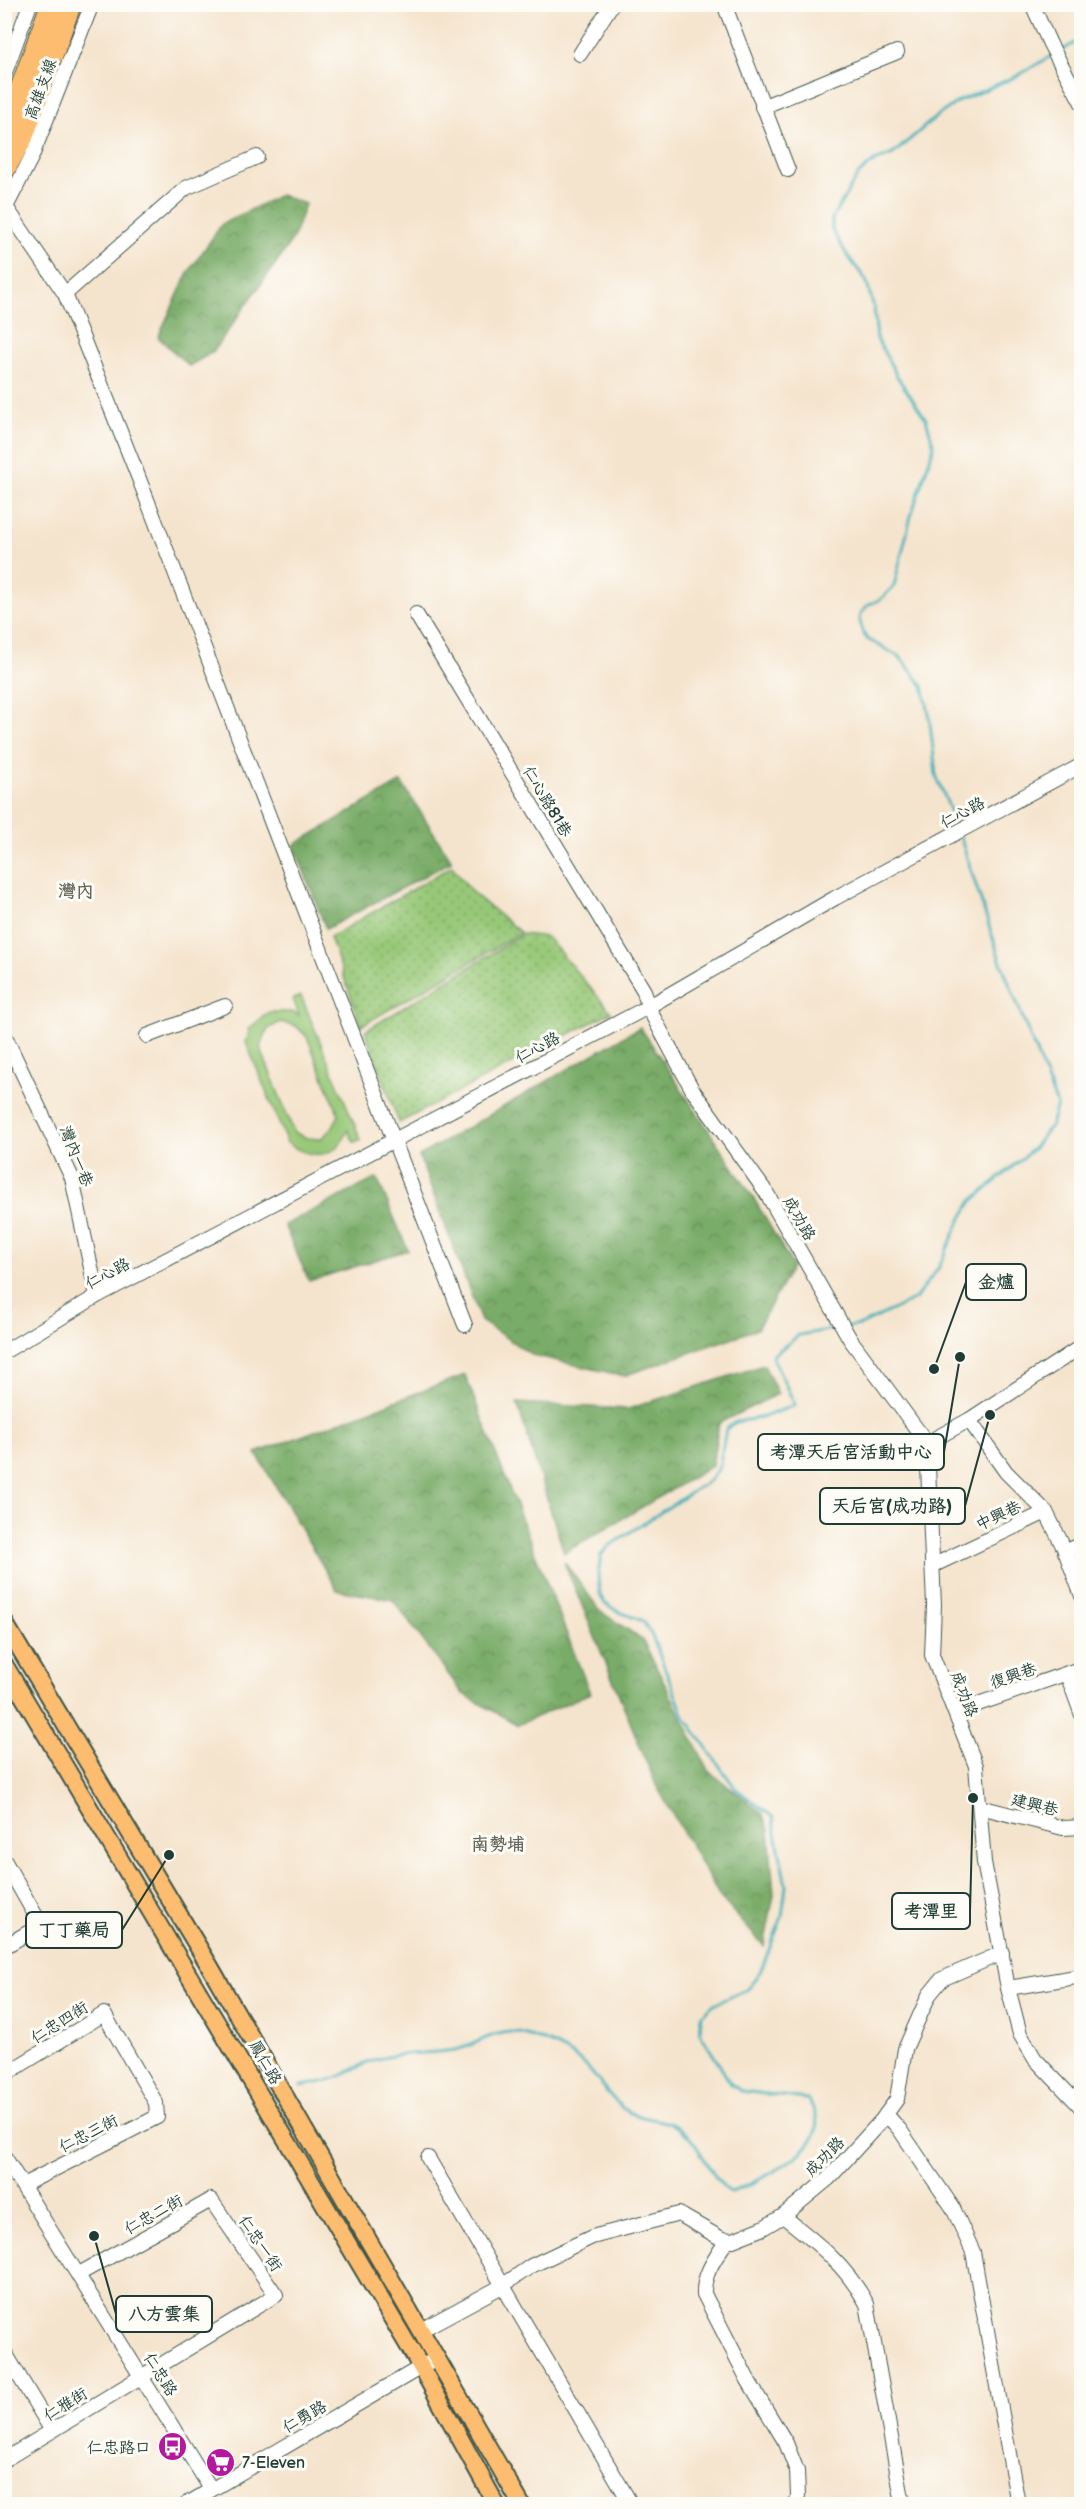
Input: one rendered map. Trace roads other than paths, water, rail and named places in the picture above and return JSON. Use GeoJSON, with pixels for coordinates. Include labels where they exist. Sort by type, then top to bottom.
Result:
{"type":"FeatureCollection","features":[{"type":"Feature","properties":{"kind":"highway","name":"高雄支線"},"geometry":{"type":"LineString","coordinates":[[4,134],[51,4]]}},
{"type":"Feature","properties":{"kind":"highway","name":"高雄支線"},"geometry":{"type":"LineString","coordinates":[[4,171],[23,137],[71,4]]}},
{"type":"Feature","properties":{"kind":"main road","name":"鳳仁路"},"geometry":{"type":"LineString","coordinates":[[4,1622],[209,1965],[521,2505]]}},
{"type":"Feature","properties":{"kind":"main road","name":"鳳仁路"},"geometry":{"type":"LineString","coordinates":[[4,1664],[421,2367],[496,2505]]}},
{"type":"Feature","properties":{"kind":"street"},"geometry":{"type":"LineString","coordinates":[[4,75],[30,4]]}},
{"type":"Feature","properties":{"kind":"street"},"geometry":{"type":"LineString","coordinates":[[92,4],[32,156],[5,209],[65,294],[121,432],[465,1325]]}},
{"type":"Feature","properties":{"kind":"street"},"geometry":{"type":"LineString","coordinates":[[580,54],[612,4]]}},
{"type":"Feature","properties":{"kind":"street"},"geometry":{"type":"LineString","coordinates":[[724,4],[788,170]]}},
{"type":"Feature","properties":{"kind":"street"},"geometry":{"type":"LineString","coordinates":[[1032,4],[1052,48],[1082,102]]}},
{"type":"Feature","properties":{"kind":"street"},"geometry":{"type":"LineString","coordinates":[[762,107],[897,52]]}},
{"type":"Feature","properties":{"kind":"street"},"geometry":{"type":"LineString","coordinates":[[65,294],[186,188],[257,157]]}},
{"type":"Feature","properties":{"kind":"street","name":"仁心路81巷"},"geometry":{"type":"LineString","coordinates":[[416,614],[644,992],[648,1007]]}},
{"type":"Feature","properties":{"kind":"street","name":"仁心路"},"geometry":{"type":"LineString","coordinates":[[4,1352],[97,1296],[648,1007],[835,898],[1082,765]]}},
{"type":"Feature","properties":{"kind":"street"},"geometry":{"type":"LineString","coordinates":[[147,1035],[225,1006]]}},
{"type":"Feature","properties":{"kind":"street","name":"成功路"},"geometry":{"type":"LineString","coordinates":[[648,1007],[692,1089],[766,1192],[850,1339],[927,1443],[932,1566],[932,1655],[976,1766],[984,1863],[1008,1988],[1020,2034],[1035,2059],[1082,2108]]}},
{"type":"Feature","properties":{"kind":"street","name":"灣內一巷"},"geometry":{"type":"LineString","coordinates":[[4,1034],[72,1178],[97,1296]]}},
{"type":"Feature","properties":{"kind":"street"},"geometry":{"type":"LineString","coordinates":[[927,1443],[969,1420],[1082,1346]]}},
{"type":"Feature","properties":{"kind":"street","name":"中興巷"},"geometry":{"type":"LineString","coordinates":[[969,1420],[1006,1472],[1046,1512],[1082,1596]]}},
{"type":"Feature","properties":{"kind":"street","name":"中興巷"},"geometry":{"type":"LineString","coordinates":[[932,1566],[1046,1512]]}},
{"type":"Feature","properties":{"kind":"street"},"geometry":{"type":"LineString","coordinates":[[1065,1552],[1082,1544]]}},
{"type":"Feature","properties":{"kind":"street","name":"復興巷"},"geometry":{"type":"LineString","coordinates":[[954,1712],[1082,1668]]}},
{"type":"Feature","properties":{"kind":"street"},"geometry":{"type":"LineString","coordinates":[[1067,1674],[1082,1715]]}},
{"type":"Feature","properties":{"kind":"street","name":"建興巷"},"geometry":{"type":"LineString","coordinates":[[980,1807],[1063,1828],[1082,1827]]}},
{"type":"Feature","properties":{"kind":"street"},"geometry":{"type":"LineString","coordinates":[[4,1860],[41,1925],[4,1947]]}},
{"type":"Feature","properties":{"kind":"street","name":"成功路"},"geometry":{"type":"LineString","coordinates":[[727,2240],[733,2240],[763,2228],[783,2216],[829,2178],[897,2099],[905,2049],[929,1995],[942,1979],[1002,1953]]}},
{"type":"Feature","properties":{"kind":"street"},"geometry":{"type":"LineString","coordinates":[[1008,1988],[1082,1976]]}},
{"type":"Feature","properties":{"kind":"street","name":"仁忠四街"},"geometry":{"type":"LineString","coordinates":[[4,2075],[104,2014],[156,2103]]}},
{"type":"Feature","properties":{"kind":"street","name":"仁忠三街"},"geometry":{"type":"LineString","coordinates":[[23,2185],[157,2117],[156,2103]]}},
{"type":"Feature","properties":{"kind":"street"},"geometry":{"type":"LineString","coordinates":[[886,2114],[900,2130],[953,2208],[973,2252],[1018,2505]]}},
{"type":"Feature","properties":{"kind":"street","name":"仁忠路"},"geometry":{"type":"LineString","coordinates":[[4,2156],[211,2488]]}},
{"type":"Feature","properties":{"kind":"street"},"geometry":{"type":"LineString","coordinates":[[428,2158],[631,2505]]}},
{"type":"Feature","properties":{"kind":"street","name":"仁忠二街"},"geometry":{"type":"LineString","coordinates":[[79,2274],[212,2200]]}},
{"type":"Feature","properties":{"kind":"street","name":"仁忠一街"},"geometry":{"type":"LineString","coordinates":[[142,2375],[276,2295],[212,2200]]}},
{"type":"Feature","properties":{"kind":"street"},"geometry":{"type":"LineString","coordinates":[[421,2331],[502,2286],[531,2266],[592,2237],[673,2215],[680,2214],[692,2219],[703,2228],[727,2240],[709,2270],[704,2283],[704,2294],[748,2380],[786,2443],[797,2471],[796,2505]]}},
{"type":"Feature","properties":{"kind":"street"},"geometry":{"type":"LineString","coordinates":[[783,2216],[828,2253],[854,2280],[867,2304],[903,2505]]}},
{"type":"Feature","properties":{"kind":"street"},"geometry":{"type":"LineString","coordinates":[[4,2351],[52,2431]]}},
{"type":"Feature","properties":{"kind":"street","name":"仁勇路"},"geometry":{"type":"LineString","coordinates":[[186,2505],[211,2488],[438,2358]]}},
{"type":"Feature","properties":{"kind":"street","name":"仁雅街"},"geometry":{"type":"LineString","coordinates":[[4,2460],[142,2375]]}},
{"type":"Feature","properties":{"kind":"waterway"},"geometry":{"type":"LineString","coordinates":[[1060,51],[1082,39]]}},
{"type":"Feature","properties":{"kind":"waterway"},"geometry":{"type":"LineString","coordinates":[[957,827],[936,775],[929,714],[923,686],[900,657],[867,639],[860,621],[861,613],[868,605],[881,599],[894,586],[911,516],[934,446],[926,419],[898,378],[877,339],[874,308],[866,280],[832,230],[832,218],[858,175],[873,162],[893,154],[937,116],[959,101],[1019,75],[1051,56]]}},
{"type":"Feature","properties":{"kind":"waterway"},"geometry":{"type":"LineString","coordinates":[[847,1327],[861,1325],[915,1299],[939,1267],[972,1201],[1033,1149],[1051,1125],[1057,1105],[1000,960],[960,836]]}},
{"type":"Feature","properties":{"kind":"waterway"},"geometry":{"type":"LineString","coordinates":[[301,2086],[334,2079],[378,2059],[455,2050],[496,2034],[511,2032],[533,2037],[578,2059],[617,2103],[630,2113],[666,2122],[679,2128],[694,2142],[716,2178],[730,2192],[751,2184],[778,2169],[810,2142],[815,2134],[816,2120],[807,2099],[741,2091],[731,2084],[700,2033],[701,2016],[714,2004],[748,1989],[761,1970],[782,1917],[786,1886],[773,1817],[736,1789],[684,1716],[652,1636],[643,1621],[617,1611],[604,1602],[600,1595],[598,1575],[601,1555],[609,1546],[710,1480],[719,1468],[726,1429],[736,1422],[764,1417],[795,1405],[772,1356],[799,1335],[840,1328]]}},
{"type":"Feature","properties":{"kind":"place","name":"考潭天后宮活動中心"},"geometry":{"type":"Point","coordinates":[960,1357]}},
{"type":"Feature","properties":{"kind":"place","name":"金爐"},"geometry":{"type":"Point","coordinates":[934,1369]}},
{"type":"Feature","properties":{"kind":"place","name":"天后宮(成功路)"},"geometry":{"type":"Point","coordinates":[990,1415]}},
{"type":"Feature","properties":{"kind":"place","name":"考潭里"},"geometry":{"type":"Point","coordinates":[973,1798]}},
{"type":"Feature","properties":{"kind":"place","name":"丁丁藥局"},"geometry":{"type":"Point","coordinates":[169,1855]}},
{"type":"Feature","properties":{"kind":"place","name":"八方雲集"},"geometry":{"type":"Point","coordinates":[94,2236]}},
{"type":"Feature","properties":{"kind":"place","name":"仁忠路口"},"geometry":{"type":"Point","coordinates":[172,2447]}},
{"type":"Feature","properties":{"kind":"place","name":"7-Eleven"},"geometry":{"type":"Point","coordinates":[221,2462]}},
{"type":"Feature","properties":{"kind":"district","name":"灣内"},"geometry":{"type":"Point","coordinates":[76,891]}},
{"type":"Feature","properties":{"kind":"district","name":"南勢埔"},"geometry":{"type":"Point","coordinates":[498,1844]}}]}
